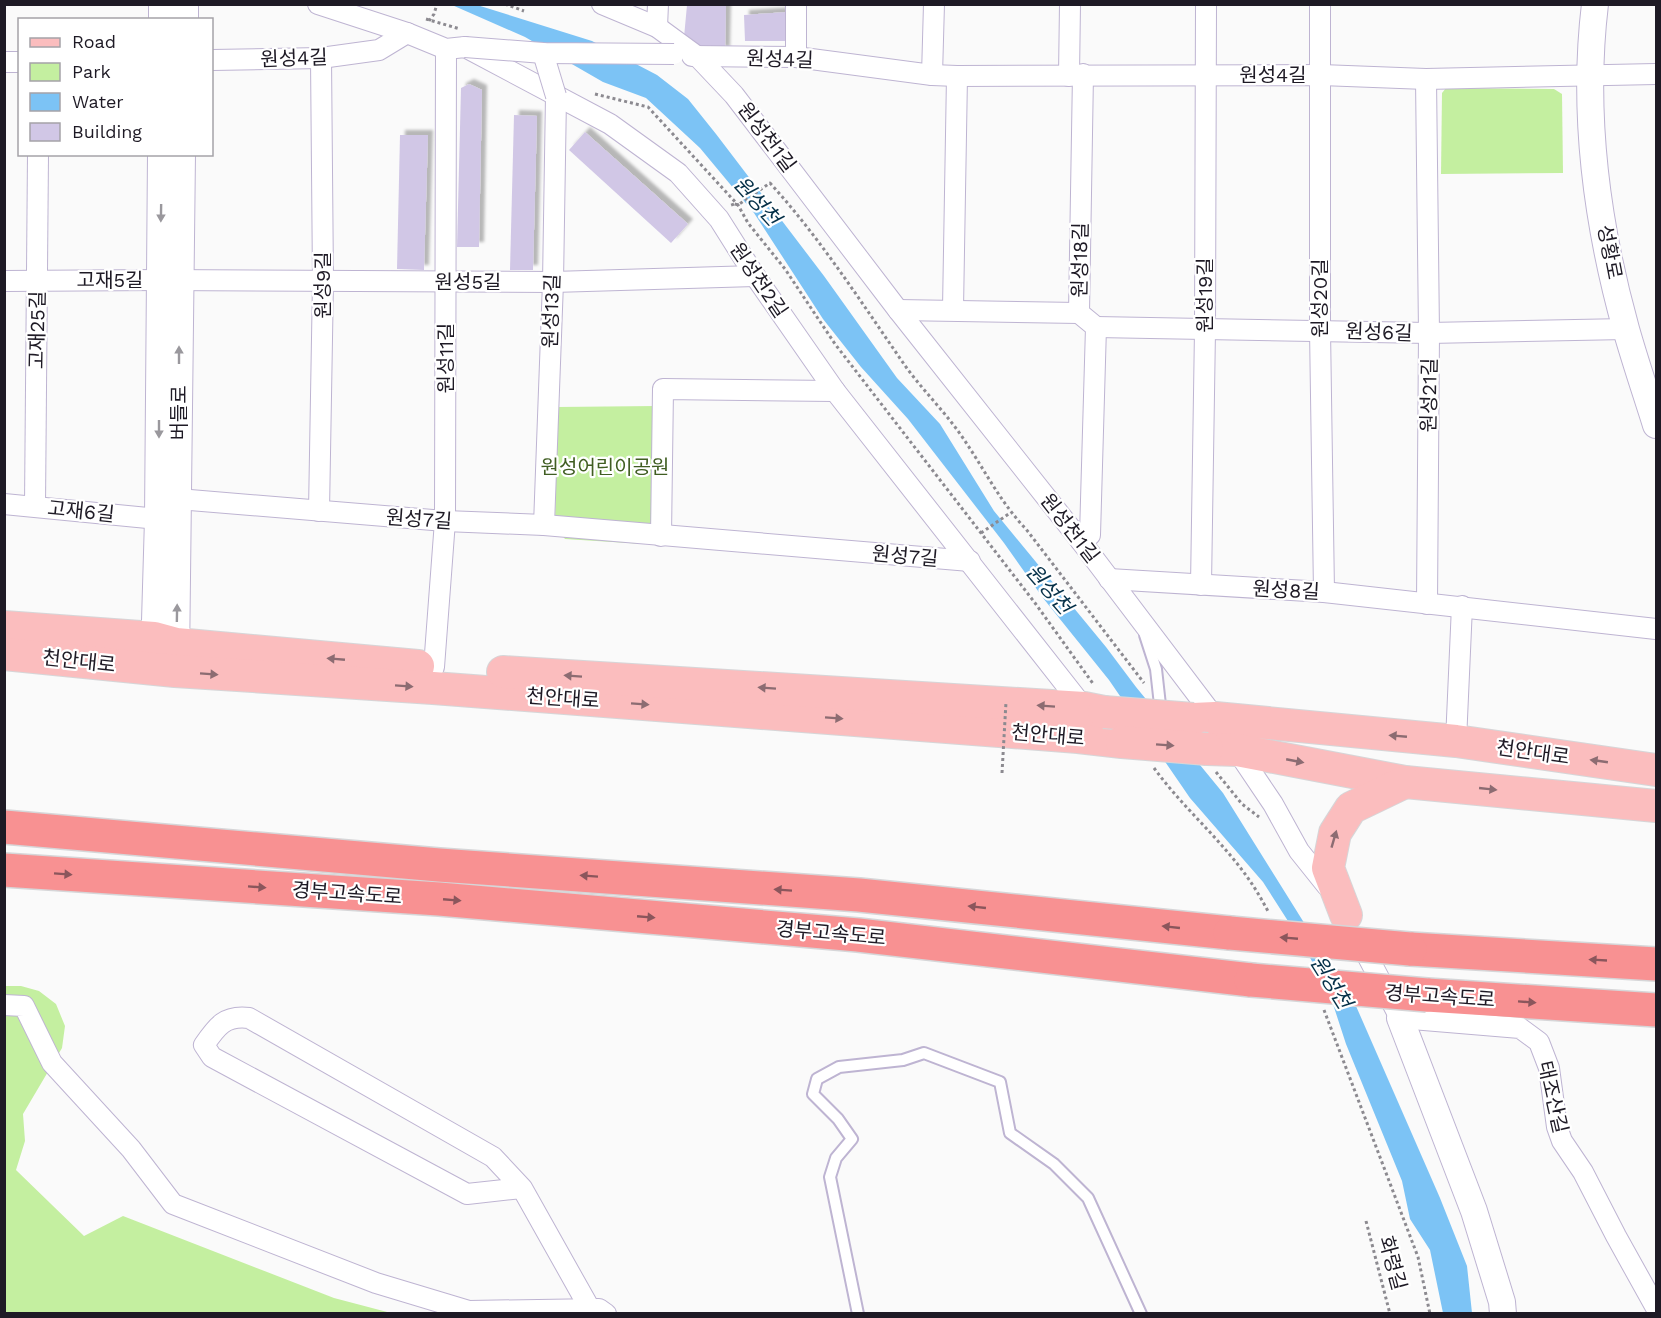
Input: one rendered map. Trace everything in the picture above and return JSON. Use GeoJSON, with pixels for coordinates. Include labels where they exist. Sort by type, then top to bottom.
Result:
{"type":"FeatureCollection","features":[{"type":"Feature","properties":{"kind":"highway","name":"경부고속도로"},"geometry":{"type":"LineString","coordinates":[[4,827],[440,865],[859,895],[1410,949],[1656,964]]}},
{"type":"Feature","properties":{"kind":"highway","name":"경부고속도로"},"geometry":{"type":"LineString","coordinates":[[4,870],[440,899],[846,933],[1251,980],[1427,995],[1656,1010]]}},
{"type":"Feature","properties":{"kind":"main road","name":"천안대로"},"geometry":{"type":"LineString","coordinates":[[4,627],[165,656],[433,688],[1078,737],[1405,782],[1656,806]]}},
{"type":"Feature","properties":{"kind":"main road","name":"천안대로"},"geometry":{"type":"LineString","coordinates":[[4,654],[165,656],[434,667],[1094,710],[1456,741],[1656,770]]}},
{"type":"Feature","properties":{"kind":"main road"},"geometry":{"type":"LineString","coordinates":[[1346,915],[1328,868],[1335,833],[1351,808],[1405,782]]}},
{"type":"Feature","properties":{"kind":"street","name":"원성천2길"},"geometry":{"type":"LineString","coordinates":[[318,4],[455,48],[610,124],[678,173],[719,219],[755,276],[835,391],[970,561],[1094,710]]}},
{"type":"Feature","properties":{"kind":"street","name":"원성천1길"},"geometry":{"type":"LineString","coordinates":[[602,4],[657,27],[698,57],[734,95],[898,309],[1080,540],[1141,622],[1204,718],[1219,756]]}},
{"type":"Feature","properties":{"kind":"street"},"geometry":{"type":"LineString","coordinates":[[657,27],[658,4]]}},
{"type":"Feature","properties":{"kind":"street"},"geometry":{"type":"LineString","coordinates":[[796,4],[796,57]]}},
{"type":"Feature","properties":{"kind":"street"},"geometry":{"type":"LineString","coordinates":[[932,75],[934,4]]}},
{"type":"Feature","properties":{"kind":"street","name":"원성18길"},"geometry":{"type":"LineString","coordinates":[[1070,4],[1076,75],[1079,313],[1096,327]]}},
{"type":"Feature","properties":{"kind":"street","name":"원성19길"},"geometry":{"type":"LineString","coordinates":[[1201,585],[1205,330],[1206,4]]}},
{"type":"Feature","properties":{"kind":"street","name":"원성20길"},"geometry":{"type":"LineString","coordinates":[[1320,4],[1320,330],[1324,592]]}},
{"type":"Feature","properties":{"kind":"street","name":"성황로"},"geometry":{"type":"LineString","coordinates":[[1595,4],[1591,35],[1590,75],[1596,171],[1607,248],[1626,328],[1656,425]]}},
{"type":"Feature","properties":{"kind":"street","name":"원성4길"},"geometry":{"type":"LineString","coordinates":[[213,60],[321,58],[379,50],[407,33]]}},
{"type":"Feature","properties":{"kind":"street","name":"원성4길"},"geometry":{"type":"LineString","coordinates":[[455,48],[543,53],[796,57],[932,75],[957,76],[1321,75],[1426,79],[1590,75]]}},
{"type":"Feature","properties":{"kind":"street","name":"원성11길"},"geometry":{"type":"LineString","coordinates":[[434,667],[445,521],[446,282],[455,48]]}},
{"type":"Feature","properties":{"kind":"street","name":"원성13길"},"geometry":{"type":"LineString","coordinates":[[543,53],[556,96],[553,282],[544,525]]}},
{"type":"Feature","properties":{"kind":"street","name":"원성9길"},"geometry":{"type":"LineString","coordinates":[[319,511],[323,281],[321,58]]}},
{"type":"Feature","properties":{"kind":"street"},"geometry":{"type":"LineString","coordinates":[[1590,75],[1656,74]]}},
{"type":"Feature","properties":{"kind":"street"},"geometry":{"type":"LineString","coordinates":[[953,309],[957,76]]}},
{"type":"Feature","properties":{"kind":"street","name":"원성21길"},"geometry":{"type":"LineString","coordinates":[[1426,79],[1429,333],[1427,604]]}},
{"type":"Feature","properties":{"kind":"street","name":"고재25길"},"geometry":{"type":"LineString","coordinates":[[35,506],[38,156]]}},
{"type":"Feature","properties":{"kind":"street","name":"버들로"},"geometry":{"type":"LineString","coordinates":[[161,156],[170,280],[178,499],[165,656]]}},
{"type":"Feature","properties":{"kind":"street","name":"버들로"},"geometry":{"type":"LineString","coordinates":[[165,656],[158,519],[170,280],[182,156]]}},
{"type":"Feature","properties":{"kind":"street","name":"원성5길"},"geometry":{"type":"LineString","coordinates":[[170,280],[553,282],[755,276]]}},
{"type":"Feature","properties":{"kind":"street","name":"고재5길"},"geometry":{"type":"LineString","coordinates":[[4,281],[170,280]]}},
{"type":"Feature","properties":{"kind":"street"},"geometry":{"type":"LineString","coordinates":[[898,309],[1079,313]]}},
{"type":"Feature","properties":{"kind":"street"},"geometry":{"type":"LineString","coordinates":[[1080,540],[1090,535],[1096,327]]}},
{"type":"Feature","properties":{"kind":"street","name":"원성6길"},"geometry":{"type":"LineString","coordinates":[[1096,327],[1429,333],[1626,328]]}},
{"type":"Feature","properties":{"kind":"street"},"geometry":{"type":"LineString","coordinates":[[661,536],[663,389],[835,391]]}},
{"type":"Feature","properties":{"kind":"street","name":"원성7길"},"geometry":{"type":"LineString","coordinates":[[178,499],[445,521],[544,525],[970,561]]}},
{"type":"Feature","properties":{"kind":"street","name":"고재6길"},"geometry":{"type":"LineString","coordinates":[[4,504],[158,519]]}},
{"type":"Feature","properties":{"kind":"street","name":"원성8길"},"geometry":{"type":"LineString","coordinates":[[1109,579],[1324,592],[1656,629]]}},
{"type":"Feature","properties":{"kind":"street"},"geometry":{"type":"LineString","coordinates":[[1456,741],[1462,606]]}},
{"type":"Feature","properties":{"kind":"street"},"geometry":{"type":"LineString","coordinates":[[1219,756],[1273,804],[1299,851],[1322,877],[1346,915],[1400,1018],[1474,1211],[1502,1302],[1503,1314]]}},
{"type":"Feature","properties":{"kind":"street"},"geometry":{"type":"LineString","coordinates":[[4,1005],[24,1006],[52,1063],[131,1149],[173,1204],[376,1283],[469,1311],[598,1311]]}},
{"type":"Feature","properties":{"kind":"street"},"geometry":{"type":"LineString","coordinates":[[522,1188],[467,1194],[212,1057],[204,1045],[217,1026],[235,1016],[249,1018],[493,1157],[522,1188],[598,1311]]}},
{"type":"Feature","properties":{"kind":"street","name":"태조산길"},"geometry":{"type":"LineString","coordinates":[[1400,1018],[1520,1028],[1539,1042],[1549,1068],[1557,1127],[1562,1141],[1583,1172],[1656,1308]]}},
{"type":"Feature","properties":{"kind":"lane"},"geometry":{"type":"LineString","coordinates":[[1141,622],[1156,669],[1160,705]]}},
{"type":"Feature","properties":{"kind":"lane"},"geometry":{"type":"LineString","coordinates":[[858,1314],[830,1177],[836,1158],[852,1139],[838,1119],[813,1095],[817,1078],[839,1067],[903,1060],[924,1053],[1000,1082],[1010,1133],[1054,1164],[1088,1198],[1141,1314]]}},
{"type":"Feature","properties":{"kind":"path"},"geometry":{"type":"LineString","coordinates":[[429,21],[437,4]]}},
{"type":"Feature","properties":{"kind":"path"},"geometry":{"type":"LineString","coordinates":[[505,4],[524,11]]}},
{"type":"Feature","properties":{"kind":"path"},"geometry":{"type":"LineString","coordinates":[[738,205],[770,183],[786,201],[908,369],[958,432],[1010,513],[1039,546],[1160,705]]}},
{"type":"Feature","properties":{"kind":"path"},"geometry":{"type":"LineString","coordinates":[[981,533],[1010,513]]}},
{"type":"Feature","properties":{"kind":"path"},"geometry":{"type":"LineString","coordinates":[[1002,773],[1006,702]]}},
{"type":"Feature","properties":{"kind":"path"},"geometry":{"type":"LineString","coordinates":[[1219,756],[1242,804],[1267,824]]}},
{"type":"Feature","properties":{"kind":"path","name":"화령길"},"geometry":{"type":"LineString","coordinates":[[1366,1221],[1390,1314]]}},
{"type":"Feature","properties":{"kind":"green space"},"geometry":{"type":"Polygon","coordinates":[[[1446,88],[1554,89],[1562,94],[1563,173],[1441,174],[1442,93],[1446,88]]]}},
{"type":"Feature","properties":{"kind":"green space","name":"원성어린이공원"},"geometry":{"type":"Polygon","coordinates":[[[656,406],[653,535],[644,544],[565,539],[555,526],[557,407],[656,406]]]}},
{"type":"Feature","properties":{"kind":"green space"},"geometry":{"type":"Polygon","coordinates":[[[5,986],[21,986],[39,991],[56,1004],[65,1026],[62,1048],[23,1114],[25,1141],[16,1170],[84,1236],[123,1216],[334,1298],[391,1313],[5,1314],[5,986]]]}},
{"type":"Feature","properties":{"kind":"water","name":"원성천"},"geometry":{"type":"Polygon","coordinates":[[[452,5],[477,5],[592,41],[657,75],[688,99],[716,134],[824,276],[897,378],[940,424],[994,511],[1223,793],[1356,1006],[1440,1198],[1467,1266],[1472,1313],[1443,1313],[1430,1250],[1410,1219],[1402,1181],[1346,1044],[1331,998],[1304,946],[1263,882],[1190,798],[1109,680],[1043,598],[1004,543],[908,419],[861,367],[823,319],[754,213],[700,148],[646,98],[603,82],[525,37],[452,5]]]}},
{"type":"Feature","properties":{"kind":"building"},"geometry":{"type":"Polygon","coordinates":[[[687,5],[726,5],[725,52],[699,48],[684,37],[687,5]]]}},
{"type":"Feature","properties":{"kind":"building"},"geometry":{"type":"Polygon","coordinates":[[[788,12],[788,41],[745,41],[744,15],[788,12]]]}},
{"type":"Feature","properties":{"kind":"building"},"geometry":{"type":"Polygon","coordinates":[[[469,84],[482,90],[479,247],[457,247],[461,88],[469,84]]]}},
{"type":"Feature","properties":{"kind":"building"},"geometry":{"type":"Polygon","coordinates":[[[514,115],[537,116],[533,270],[510,270],[514,115]]]}},
{"type":"Feature","properties":{"kind":"building"},"geometry":{"type":"Polygon","coordinates":[[[585,132],[688,224],[671,243],[569,150],[585,132]]]}},
{"type":"Feature","properties":{"kind":"building"},"geometry":{"type":"Polygon","coordinates":[[[400,135],[428,135],[424,270],[397,269],[400,135]]]}}]}
